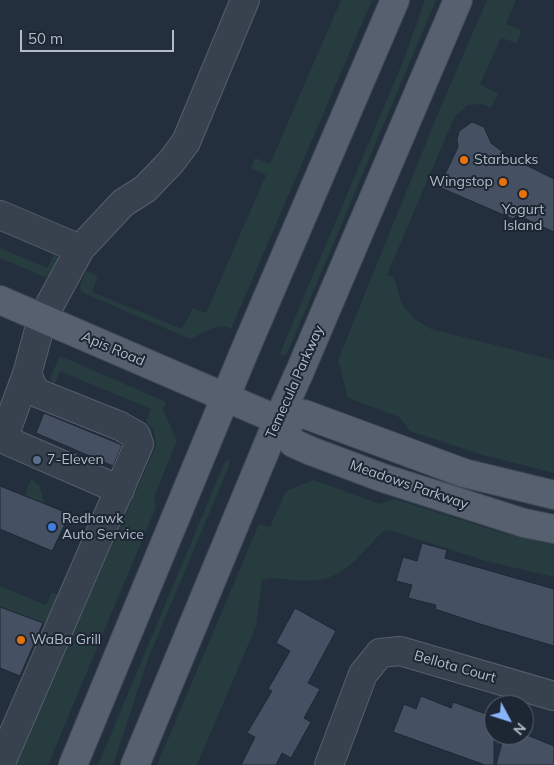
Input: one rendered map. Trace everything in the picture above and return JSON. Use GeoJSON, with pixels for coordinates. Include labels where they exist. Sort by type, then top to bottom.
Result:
{"type":"FeatureCollection","features":[{"type":"Feature","properties":{"kind":"main road"},"geometry":{"type":"LineString","coordinates":[[73,765],[226,397],[395,0]]}},
{"type":"Feature","properties":{"kind":"main road","name":"Temecula Parkway"},"geometry":{"type":"LineString","coordinates":[[135,765],[278,420],[458,0]]}},
{"type":"Feature","properties":{"kind":"main road","name":"Apis Road"},"geometry":{"type":"LineString","coordinates":[[0,300],[226,397]]}},
{"type":"Feature","properties":{"kind":"main road"},"geometry":{"type":"LineString","coordinates":[[226,397],[278,420]]}},
{"type":"Feature","properties":{"kind":"main road","name":"Meadows Parkway"},"geometry":{"type":"LineString","coordinates":[[554,495],[464,473],[304,414],[278,420],[293,443],[392,481],[524,522],[554,529]]}},
{"type":"Feature","properties":{"kind":"street"},"geometry":{"type":"LineString","coordinates":[[120,490],[3,439],[27,374],[42,319],[80,248],[123,203],[146,189],[171,162],[186,142],[245,0]]}},
{"type":"Feature","properties":{"kind":"street"},"geometry":{"type":"LineString","coordinates":[[0,215],[80,248]]}},
{"type":"Feature","properties":{"kind":"street"},"geometry":{"type":"LineString","coordinates":[[0,765],[9,722],[120,490],[139,444],[136,436],[120,426],[35,392],[27,374]]}},
{"type":"Feature","properties":{"kind":"street","name":"Bellota Court"},"geometry":{"type":"LineString","coordinates":[[328,765],[363,674],[380,653],[400,651],[554,696]]}},
{"type":"Feature","properties":{"kind":"green space"},"geometry":{"type":"Polygon","coordinates":[[[341,0],[372,0],[231,329],[224,326],[216,327],[190,339],[81,292],[80,286],[86,271],[98,276],[92,292],[182,329],[193,308],[206,313],[266,175],[251,168],[255,158],[270,164],[341,0]]]}},
{"type":"Feature","properties":{"kind":"green space"},"geometry":{"type":"Polygon","coordinates":[[[425,0],[436,0],[287,354],[282,357],[280,353],[402,64],[425,0]]]}},
{"type":"Feature","properties":{"kind":"green space"},"geometry":{"type":"Polygon","coordinates":[[[487,0],[516,0],[506,24],[519,29],[521,32],[517,43],[501,38],[480,84],[498,94],[491,108],[482,104],[467,105],[454,118],[387,275],[394,277],[402,305],[415,319],[431,329],[554,360],[554,473],[483,455],[410,431],[399,417],[348,398],[338,360],[439,111],[487,0]]]}},
{"type":"Feature","properties":{"kind":"green space"},"geometry":{"type":"Polygon","coordinates":[[[0,248],[47,268],[54,254],[59,258],[51,274],[45,277],[0,258],[0,248]]]}},
{"type":"Feature","properties":{"kind":"green space"},"geometry":{"type":"Polygon","coordinates":[[[60,356],[166,402],[163,409],[177,441],[154,497],[156,507],[48,765],[15,765],[156,446],[154,430],[146,421],[151,409],[60,371],[54,385],[50,378],[60,356]]]}},
{"type":"Feature","properties":{"kind":"green space"},"geometry":{"type":"Polygon","coordinates":[[[229,458],[229,466],[148,659],[113,765],[98,765],[224,464],[229,458]]]}},
{"type":"Feature","properties":{"kind":"green space"},"geometry":{"type":"Polygon","coordinates":[[[31,479],[39,485],[45,504],[25,495],[31,479]]]}},
{"type":"Feature","properties":{"kind":"green space"},"geometry":{"type":"Polygon","coordinates":[[[313,480],[380,504],[394,499],[499,532],[554,545],[554,577],[486,561],[389,530],[382,532],[355,561],[339,573],[325,579],[305,581],[272,578],[262,580],[256,626],[197,765],[157,765],[259,524],[270,527],[286,491],[313,480]]]}},
{"type":"Feature","properties":{"kind":"green space"},"geometry":{"type":"Polygon","coordinates":[[[0,586],[46,605],[52,592],[61,596],[48,625],[0,607],[0,586]]]}},
{"type":"Feature","properties":{"kind":"building"},"geometry":{"type":"Polygon","coordinates":[[[472,122],[484,127],[491,143],[508,156],[554,179],[554,232],[517,215],[513,219],[439,187],[458,147],[459,131],[472,122]]]}},
{"type":"Feature","properties":{"kind":"building"},"geometry":{"type":"Polygon","coordinates":[[[44,413],[122,445],[113,466],[36,433],[44,413]]]}},
{"type":"Feature","properties":{"kind":"building"},"geometry":{"type":"Polygon","coordinates":[[[0,486],[70,514],[52,551],[0,529],[0,486]]]}},
{"type":"Feature","properties":{"kind":"building"},"geometry":{"type":"Polygon","coordinates":[[[422,543],[447,550],[445,558],[554,589],[554,646],[480,624],[435,609],[436,605],[408,598],[412,585],[396,581],[403,557],[417,561],[422,543]]]}},
{"type":"Feature","properties":{"kind":"building","name":"WaBa Grill"},"geometry":{"type":"Polygon","coordinates":[[[0,607],[43,623],[20,676],[0,668],[0,607]]]}},
{"type":"Feature","properties":{"kind":"building"},"geometry":{"type":"Polygon","coordinates":[[[295,608],[336,631],[308,683],[320,689],[304,718],[311,722],[291,758],[282,753],[276,765],[241,765],[255,737],[247,733],[272,691],[268,689],[290,651],[276,643],[295,608]]]}},
{"type":"Feature","properties":{"kind":"building"},"geometry":{"type":"Polygon","coordinates":[[[421,696],[451,708],[453,702],[484,713],[484,745],[494,745],[494,765],[485,765],[393,732],[404,704],[416,709],[421,696]]]}},
{"type":"Feature","properties":{"kind":"building"},"geometry":{"type":"Polygon","coordinates":[[[534,738],[554,746],[554,765],[496,765],[501,745],[534,745],[534,738]]]}},
{"type":"Feature","properties":{"kind":"place","name":"Starbucks"},"geometry":{"type":"Point","coordinates":[464,160]}},
{"type":"Feature","properties":{"kind":"place","name":"Wingstop"},"geometry":{"type":"Point","coordinates":[503,182]}},
{"type":"Feature","properties":{"kind":"place","name":"Yogurt Island"},"geometry":{"type":"Point","coordinates":[523,194]}},
{"type":"Feature","properties":{"kind":"place","name":"7-Eleven"},"geometry":{"type":"Point","coordinates":[37,460]}},
{"type":"Feature","properties":{"kind":"place","name":"Redhawk Auto Service"},"geometry":{"type":"Point","coordinates":[52,527]}},
{"type":"Feature","properties":{"kind":"place","name":"WaBa Grill"},"geometry":{"type":"Point","coordinates":[21,640]}}]}
